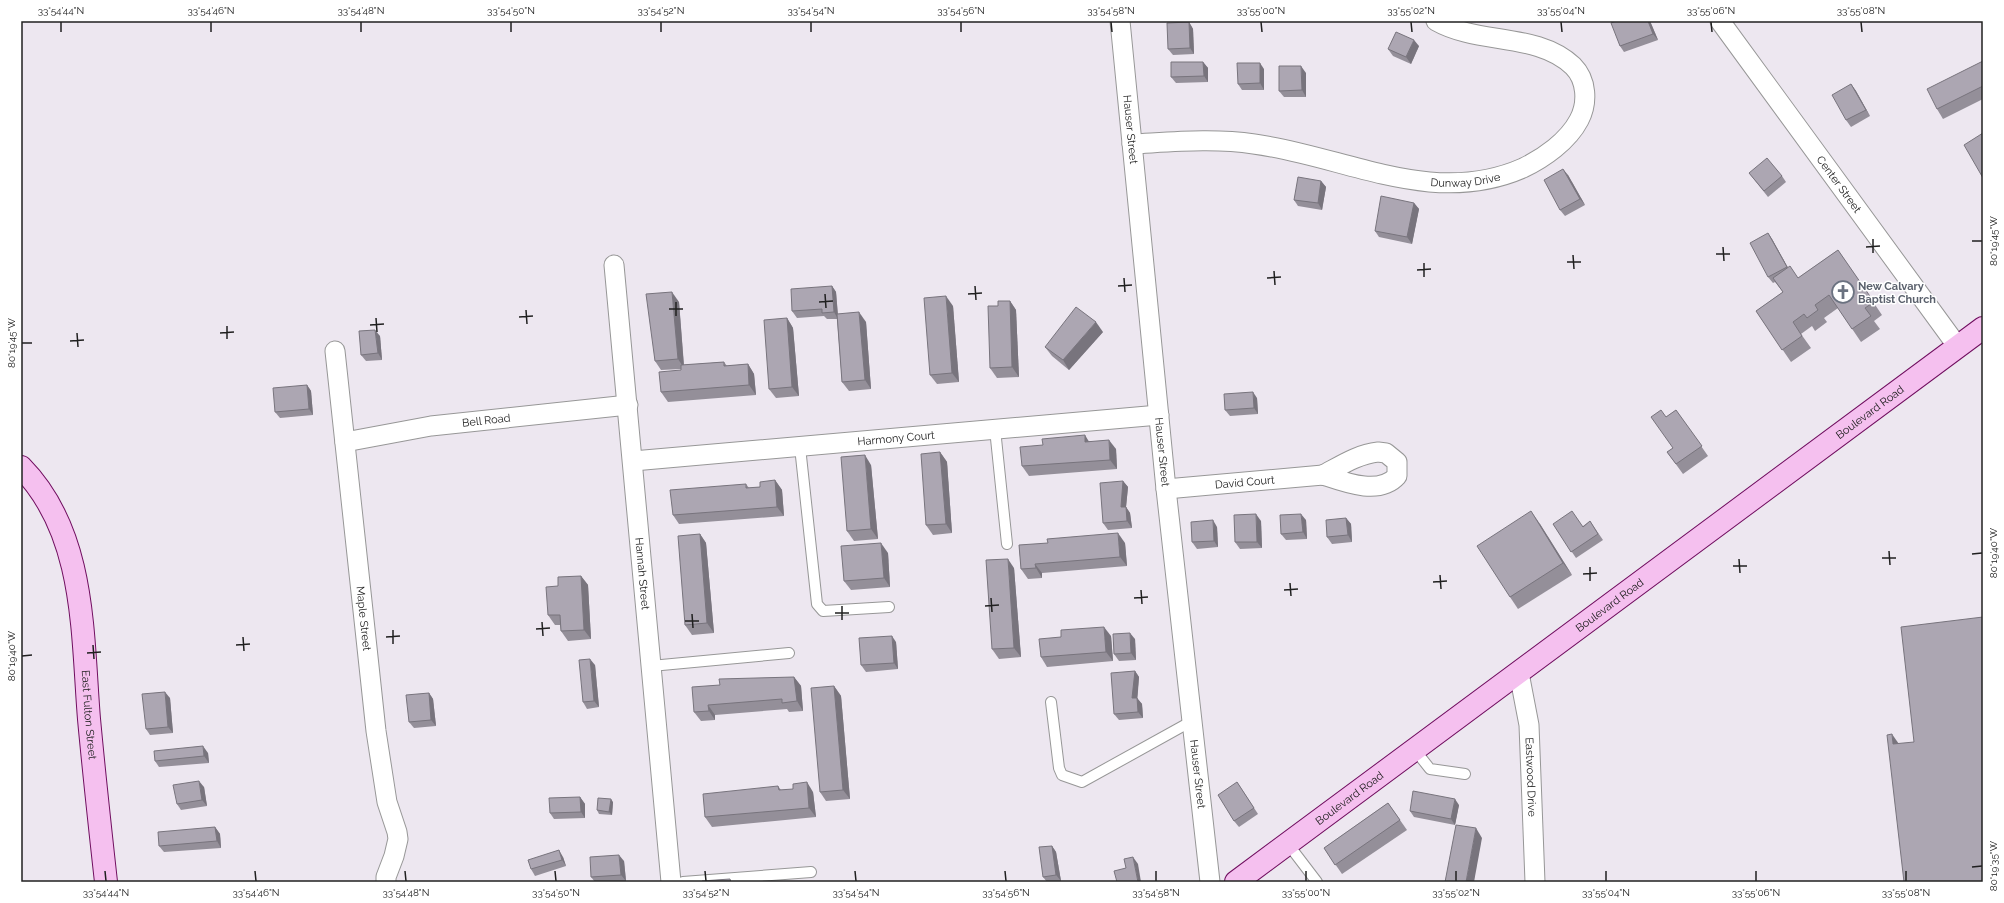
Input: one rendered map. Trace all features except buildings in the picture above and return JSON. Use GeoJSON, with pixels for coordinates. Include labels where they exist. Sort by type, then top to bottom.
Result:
{"type":"FeatureCollection","features":[{"type":"Feature","properties":{"kind":"street","name":"Hauser Street"},"geometry":{"type":"LineString","coordinates":[[1120,21],[1166,489],[1210,882]]}},
{"type":"Feature","properties":{"kind":"street","name":"Dunway Drive"},"geometry":{"type":"LineString","coordinates":[[1132,144],[1212,141],[1255,144],[1313,156],[1396,178],[1454,184],[1478,182],[1507,175],[1533,163],[1568,135],[1580,118],[1585,100],[1583,82],[1579,73],[1573,66],[1553,52],[1525,44],[1461,31],[1436,21]]}},
{"type":"Feature","properties":{"kind":"street","name":"Center Street"},"geometry":{"type":"LineString","coordinates":[[1720,21],[1958,347]]}},
{"type":"Feature","properties":{"kind":"street","name":"Hannah Street"},"geometry":{"type":"LineString","coordinates":[[614,265],[671,882]]}},
{"type":"Feature","properties":{"kind":"street","name":"Boulevard Road"},"geometry":{"type":"LineString","coordinates":[[1236,882],[1983,328]]}},
{"type":"Feature","properties":{"kind":"street","name":"Maple Street"},"geometry":{"type":"LineString","coordinates":[[335,351],[376,731],[387,802],[398,839],[386,882]]}},
{"type":"Feature","properties":{"kind":"street","name":"Bell Road"},"geometry":{"type":"LineString","coordinates":[[345,442],[438,426],[628,405]]}},
{"type":"Feature","properties":{"kind":"street","name":"Harmony Court"},"geometry":{"type":"LineString","coordinates":[[633,461],[1159,415]]}},
{"type":"Feature","properties":{"kind":"street","name":"East Fulton Street"},"geometry":{"type":"LineString","coordinates":[[21,467],[53,510],[64,536],[76,579],[106,882]]}},
{"type":"Feature","properties":{"kind":"street","name":"David Court"},"geometry":{"type":"LineString","coordinates":[[1166,489],[1323,474]]}},
{"type":"Feature","properties":{"kind":"street","name":"Eastwood Drive"},"geometry":{"type":"LineString","coordinates":[[1519,673],[1529,725],[1535,882]]}},
{"type":"Feature","properties":{"kind":"lane"},"geometry":{"type":"LineString","coordinates":[[995,429],[1007,544]]}},
{"type":"Feature","properties":{"kind":"lane"},"geometry":{"type":"LineString","coordinates":[[800,446],[817,604],[823,612],[889,607]]}},
{"type":"Feature","properties":{"kind":"lane"},"geometry":{"type":"LineString","coordinates":[[651,666],[789,653]]}},
{"type":"Feature","properties":{"kind":"lane"},"geometry":{"type":"LineString","coordinates":[[1051,702],[1058,768],[1062,775],[1082,782],[1192,721]]}},
{"type":"Feature","properties":{"kind":"lane"},"geometry":{"type":"LineString","coordinates":[[1415,750],[1430,769],[1465,774]]}},
{"type":"Feature","properties":{"kind":"lane"},"geometry":{"type":"LineString","coordinates":[[1288,844],[1317,882]]}},
{"type":"Feature","properties":{"kind":"lane"},"geometry":{"type":"LineString","coordinates":[[683,882],[811,872]]}},
{"type":"Feature","properties":{"kind":"place","name":"New Calvary Baptist Church"},"geometry":{"type":"Point","coordinates":[1843,292]}}]}
